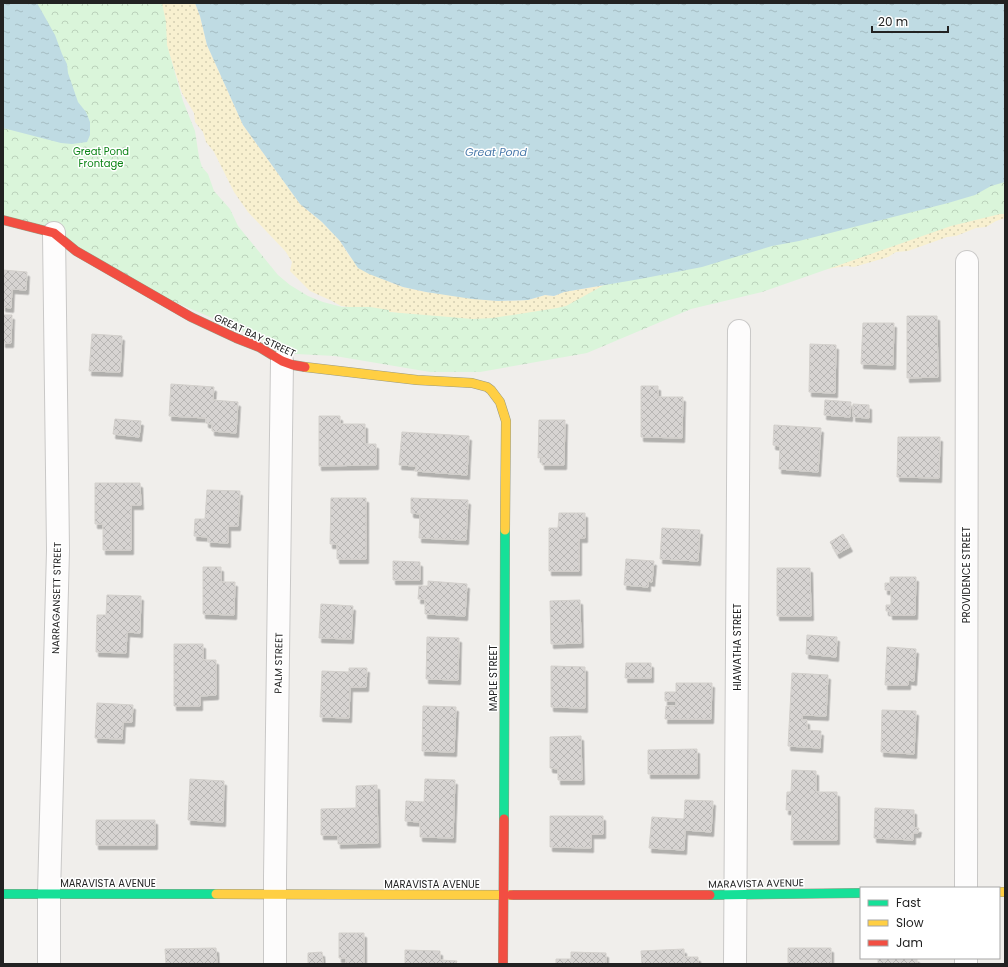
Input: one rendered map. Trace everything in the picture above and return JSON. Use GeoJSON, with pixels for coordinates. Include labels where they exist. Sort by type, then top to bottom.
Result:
{"type":"FeatureCollection","features":[{"type":"Feature","properties":{"kind":"street","name":"GREAT BAY STREET"},"geometry":{"type":"LineString","coordinates":[[3,220],[54,233],[76,251],[191,317],[259,347],[282,362],[293,365],[396,378],[473,383],[486,387],[497,395]]}},
{"type":"Feature","properties":{"kind":"street","name":"NARRAGANSETT STREET"},"geometry":{"type":"LineString","coordinates":[[49,964],[49,894],[58,550],[54,233]]}},
{"type":"Feature","properties":{"kind":"street","name":"PROVIDENCE STREET"},"geometry":{"type":"LineString","coordinates":[[966,887],[968,262]]}},
{"type":"Feature","properties":{"kind":"street","name":"HIAWATHA STREET"},"geometry":{"type":"LineString","coordinates":[[735,964],[739,331]]}},
{"type":"Feature","properties":{"kind":"street","name":"PALM STREET"},"geometry":{"type":"LineString","coordinates":[[275,964],[282,362]]}},
{"type":"Feature","properties":{"kind":"street","name":"MAPLE STREET"},"geometry":{"type":"LineString","coordinates":[[497,395],[503,406],[506,420],[503,964]]}},
{"type":"Feature","properties":{"kind":"street","name":"MARAVISTA AVENUE"},"geometry":{"type":"LineString","coordinates":[[3,894],[503,895],[860,893]]}},
{"type":"Feature","properties":{"kind":"sand"},"geometry":{"type":"Polygon","coordinates":[[[153,3],[195,3],[200,16],[207,45],[243,125],[300,204],[322,222],[340,241],[350,257],[382,278],[403,287],[426,292],[498,301],[528,300],[545,295],[554,296],[564,292],[640,279],[1005,182],[1005,218],[986,227],[976,228],[908,251],[896,252],[888,257],[854,267],[847,266],[807,272],[488,324],[341,306],[310,291],[290,271],[292,262],[286,252],[248,212],[234,192],[214,152],[206,142],[203,132],[195,122],[194,113],[182,93],[153,3]]]}},
{"type":"Feature","properties":{"kind":"green space","name":"Great Pond Frontage"},"geometry":{"type":"Polygon","coordinates":[[[3,3],[162,3],[166,22],[167,45],[183,101],[195,131],[202,167],[208,174],[214,191],[230,209],[238,226],[278,275],[290,285],[308,296],[342,307],[370,307],[389,310],[389,312],[473,319],[493,318],[566,306],[666,251],[1005,159],[1005,214],[951,226],[762,292],[691,309],[587,353],[480,372],[430,372],[335,356],[296,354],[177,303],[3,215],[3,3]]]}},
{"type":"Feature","properties":{"kind":"water"},"geometry":{"type":"Polygon","coordinates":[[[3,3],[37,3],[55,35],[67,64],[68,73],[78,102],[86,112],[90,122],[90,135],[87,142],[72,144],[61,143],[3,128],[3,3]]]}},
{"type":"Feature","properties":{"kind":"water","name":"Great Pond"},"geometry":{"type":"Polygon","coordinates":[[[195,3],[1005,3],[1005,182],[991,186],[975,195],[948,203],[799,241],[772,246],[702,267],[564,292],[554,296],[545,295],[528,300],[498,301],[472,299],[403,287],[369,274],[358,268],[340,241],[322,222],[300,204],[243,125],[207,45],[200,16],[195,3]]]}},
{"type":"Feature","properties":{"kind":"building"},"geometry":{"type":"Polygon","coordinates":[[[3,270],[27,272],[26,290],[12,289],[11,308],[3,307],[3,270]]]}},
{"type":"Feature","properties":{"kind":"building"},"geometry":{"type":"Polygon","coordinates":[[[3,315],[12,315],[11,343],[3,343],[3,315]]]}},
{"type":"Feature","properties":{"kind":"building"},"geometry":{"type":"Polygon","coordinates":[[[907,316],[937,316],[938,377],[907,378],[907,316]]]}},
{"type":"Feature","properties":{"kind":"building"},"geometry":{"type":"Polygon","coordinates":[[[863,323],[894,323],[893,365],[861,364],[863,323]]]}},
{"type":"Feature","properties":{"kind":"building"},"geometry":{"type":"Polygon","coordinates":[[[92,334],[122,336],[120,372],[89,371],[92,334]]]}},
{"type":"Feature","properties":{"kind":"building"},"geometry":{"type":"Polygon","coordinates":[[[810,344],[836,345],[835,393],[809,392],[810,344]]]}},
{"type":"Feature","properties":{"kind":"building"},"geometry":{"type":"Polygon","coordinates":[[[171,384],[214,387],[213,400],[238,402],[236,433],[212,431],[212,424],[206,423],[206,418],[169,416],[171,384]]]}},
{"type":"Feature","properties":{"kind":"building"},"geometry":{"type":"Polygon","coordinates":[[[641,386],[658,386],[658,397],[683,397],[682,438],[641,437],[641,386]]]}},
{"type":"Feature","properties":{"kind":"building"},"geometry":{"type":"Polygon","coordinates":[[[825,400],[851,402],[850,417],[824,415],[825,400]]]}},
{"type":"Feature","properties":{"kind":"building"},"geometry":{"type":"Polygon","coordinates":[[[853,404],[869,405],[869,418],[853,417],[853,404]]]}},
{"type":"Feature","properties":{"kind":"building"},"geometry":{"type":"Polygon","coordinates":[[[319,416],[340,416],[340,424],[365,424],[365,444],[376,444],[376,465],[319,466],[319,416]]]}},
{"type":"Feature","properties":{"kind":"building"},"geometry":{"type":"Polygon","coordinates":[[[115,419],[141,421],[139,437],[113,434],[115,419]]]}},
{"type":"Feature","properties":{"kind":"building"},"geometry":{"type":"Polygon","coordinates":[[[539,420],[565,420],[564,465],[542,465],[542,457],[538,458],[539,420]]]}},
{"type":"Feature","properties":{"kind":"building"},"geometry":{"type":"Polygon","coordinates":[[[774,425],[821,428],[818,472],[779,469],[780,446],[773,445],[774,425]]]}},
{"type":"Feature","properties":{"kind":"building"},"geometry":{"type":"Polygon","coordinates":[[[402,432],[469,436],[467,475],[415,471],[416,466],[399,465],[402,432]]]}},
{"type":"Feature","properties":{"kind":"building"},"geometry":{"type":"Polygon","coordinates":[[[898,437],[940,437],[939,478],[897,477],[898,437]]]}},
{"type":"Feature","properties":{"kind":"building"},"geometry":{"type":"Polygon","coordinates":[[[95,483],[140,483],[141,505],[131,505],[131,550],[103,550],[103,524],[95,524],[95,483]]]}},
{"type":"Feature","properties":{"kind":"building"},"geometry":{"type":"Polygon","coordinates":[[[207,490],[240,491],[238,526],[228,526],[228,543],[208,542],[208,537],[194,536],[195,519],[205,519],[207,490]]]}},
{"type":"Feature","properties":{"kind":"building"},"geometry":{"type":"Polygon","coordinates":[[[331,498],[366,498],[366,559],[337,559],[337,544],[330,544],[331,498]]]}},
{"type":"Feature","properties":{"kind":"building"},"geometry":{"type":"Polygon","coordinates":[[[411,498],[468,500],[466,540],[419,538],[420,514],[411,513],[411,498]]]}},
{"type":"Feature","properties":{"kind":"building"},"geometry":{"type":"Polygon","coordinates":[[[559,513],[585,513],[585,538],[579,538],[579,571],[549,571],[549,528],[558,528],[559,513]]]}},
{"type":"Feature","properties":{"kind":"building"},"geometry":{"type":"Polygon","coordinates":[[[662,528],[700,530],[698,561],[660,559],[662,528]]]}},
{"type":"Feature","properties":{"kind":"building"},"geometry":{"type":"Polygon","coordinates":[[[843,534],[850,547],[837,554],[830,542],[843,534]]]}},
{"type":"Feature","properties":{"kind":"building"},"geometry":{"type":"Polygon","coordinates":[[[626,559],[654,561],[652,582],[648,581],[648,587],[624,585],[626,559]]]}},
{"type":"Feature","properties":{"kind":"building"},"geometry":{"type":"Polygon","coordinates":[[[393,561],[420,562],[420,580],[393,580],[393,561]]]}},
{"type":"Feature","properties":{"kind":"building"},"geometry":{"type":"Polygon","coordinates":[[[203,567],[221,567],[221,582],[235,582],[234,615],[203,614],[203,567]]]}},
{"type":"Feature","properties":{"kind":"building"},"geometry":{"type":"Polygon","coordinates":[[[777,568],[810,568],[811,616],[777,616],[777,568]]]}},
{"type":"Feature","properties":{"kind":"building"},"geometry":{"type":"Polygon","coordinates":[[[890,577],[916,577],[915,615],[890,615],[890,611],[886,611],[886,605],[891,605],[891,590],[885,590],[885,583],[890,583],[890,577]]]}},
{"type":"Feature","properties":{"kind":"building"},"geometry":{"type":"Polygon","coordinates":[[[428,581],[467,584],[465,616],[425,614],[425,599],[418,599],[419,586],[428,586],[428,581]]]}},
{"type":"Feature","properties":{"kind":"building"},"geometry":{"type":"Polygon","coordinates":[[[107,595],[141,596],[140,633],[127,632],[126,653],[96,652],[97,615],[106,615],[107,595]]]}},
{"type":"Feature","properties":{"kind":"building"},"geometry":{"type":"Polygon","coordinates":[[[580,600],[581,643],[551,644],[550,601],[580,600]]]}},
{"type":"Feature","properties":{"kind":"building"},"geometry":{"type":"Polygon","coordinates":[[[321,604],[353,606],[351,639],[319,638],[321,604]]]}},
{"type":"Feature","properties":{"kind":"building"},"geometry":{"type":"Polygon","coordinates":[[[807,635],[837,637],[836,657],[806,654],[807,635]]]}},
{"type":"Feature","properties":{"kind":"building"},"geometry":{"type":"Polygon","coordinates":[[[427,637],[459,638],[458,680],[426,679],[427,637]]]}},
{"type":"Feature","properties":{"kind":"building"},"geometry":{"type":"Polygon","coordinates":[[[174,644],[203,644],[203,660],[216,660],[216,695],[200,696],[200,706],[174,706],[174,644]]]}},
{"type":"Feature","properties":{"kind":"building"},"geometry":{"type":"Polygon","coordinates":[[[887,647],[916,649],[914,681],[908,680],[908,685],[885,685],[887,647]]]}},
{"type":"Feature","properties":{"kind":"building"},"geometry":{"type":"Polygon","coordinates":[[[626,663],[651,663],[651,678],[625,678],[626,663]]]}},
{"type":"Feature","properties":{"kind":"building"},"geometry":{"type":"Polygon","coordinates":[[[551,666],[585,667],[585,708],[551,707],[551,666]]]}},
{"type":"Feature","properties":{"kind":"building"},"geometry":{"type":"Polygon","coordinates":[[[349,668],[367,668],[366,687],[350,687],[349,718],[320,717],[322,671],[349,672],[349,668]]]}},
{"type":"Feature","properties":{"kind":"building"},"geometry":{"type":"Polygon","coordinates":[[[792,673],[828,675],[826,716],[802,715],[802,720],[807,720],[807,730],[821,731],[820,748],[788,746],[792,673]]]}},
{"type":"Feature","properties":{"kind":"building"},"geometry":{"type":"Polygon","coordinates":[[[676,683],[712,683],[711,719],[665,719],[666,706],[676,706],[676,701],[665,701],[665,692],[676,692],[676,683]]]}},
{"type":"Feature","properties":{"kind":"building"},"geometry":{"type":"Polygon","coordinates":[[[97,703],[133,705],[132,722],[123,722],[122,739],[95,738],[97,703]]]}},
{"type":"Feature","properties":{"kind":"building"},"geometry":{"type":"Polygon","coordinates":[[[423,706],[456,707],[454,752],[422,751],[423,706]]]}},
{"type":"Feature","properties":{"kind":"building"},"geometry":{"type":"Polygon","coordinates":[[[882,710],[916,711],[914,754],[881,752],[882,710]]]}},
{"type":"Feature","properties":{"kind":"building"},"geometry":{"type":"Polygon","coordinates":[[[581,736],[582,780],[558,780],[558,769],[550,768],[550,737],[581,736]]]}},
{"type":"Feature","properties":{"kind":"building"},"geometry":{"type":"Polygon","coordinates":[[[697,749],[697,774],[648,774],[648,750],[697,749]]]}},
{"type":"Feature","properties":{"kind":"building"},"geometry":{"type":"Polygon","coordinates":[[[792,770],[816,771],[816,792],[837,792],[837,840],[791,840],[792,810],[786,810],[787,792],[791,792],[792,770]]]}},
{"type":"Feature","properties":{"kind":"building"},"geometry":{"type":"Polygon","coordinates":[[[190,779],[224,781],[223,822],[188,820],[190,779]]]}},
{"type":"Feature","properties":{"kind":"building"},"geometry":{"type":"Polygon","coordinates":[[[425,779],[455,780],[453,838],[420,837],[420,822],[405,821],[406,801],[424,802],[425,779]]]}},
{"type":"Feature","properties":{"kind":"building"},"geometry":{"type":"Polygon","coordinates":[[[377,785],[378,843],[338,844],[338,835],[321,835],[321,809],[356,808],[356,786],[377,785]]]}},
{"type":"Feature","properties":{"kind":"building"},"geometry":{"type":"Polygon","coordinates":[[[685,800],[713,801],[711,832],[685,830],[684,850],[649,848],[652,817],[684,819],[685,800]]]}},
{"type":"Feature","properties":{"kind":"building"},"geometry":{"type":"Polygon","coordinates":[[[875,808],[914,810],[914,828],[919,828],[918,833],[913,833],[913,840],[874,838],[875,808]]]}},
{"type":"Feature","properties":{"kind":"building"},"geometry":{"type":"Polygon","coordinates":[[[550,816],[603,816],[603,834],[591,834],[591,848],[550,847],[550,816]]]}},
{"type":"Feature","properties":{"kind":"building"},"geometry":{"type":"Polygon","coordinates":[[[96,820],[155,820],[155,845],[96,845],[96,820]]]}},
{"type":"Feature","properties":{"kind":"building"},"geometry":{"type":"Polygon","coordinates":[[[339,933],[364,933],[364,964],[346,964],[346,958],[339,958],[339,933]]]}},
{"type":"Feature","properties":{"kind":"building"},"geometry":{"type":"Polygon","coordinates":[[[216,948],[217,964],[166,964],[165,949],[216,948]]]}},
{"type":"Feature","properties":{"kind":"building"},"geometry":{"type":"Polygon","coordinates":[[[788,948],[831,948],[831,964],[788,964],[788,948]]]}},
{"type":"Feature","properties":{"kind":"building"},"geometry":{"type":"Polygon","coordinates":[[[684,949],[684,957],[698,957],[698,964],[642,964],[641,951],[684,949]]]}},
{"type":"Feature","properties":{"kind":"building"},"geometry":{"type":"Polygon","coordinates":[[[405,950],[440,951],[440,960],[457,961],[456,964],[405,964],[405,950]]]}},
{"type":"Feature","properties":{"kind":"building"},"geometry":{"type":"Polygon","coordinates":[[[322,952],[323,964],[308,964],[308,953],[322,952]]]}},
{"type":"Feature","properties":{"kind":"building"},"geometry":{"type":"Polygon","coordinates":[[[571,952],[606,953],[606,964],[556,964],[556,959],[571,959],[571,952]]]}},
{"type":"Feature","properties":{"kind":"building"},"geometry":{"type":"Polygon","coordinates":[[[878,959],[917,959],[917,964],[878,964],[878,959]]]}},
{"type":"Feature","properties":{"kind":"traffic: fast"},"geometry":{"type":"LineString","coordinates":[[504,819],[505,530]]}},
{"type":"Feature","properties":{"kind":"traffic: fast"},"geometry":{"type":"LineString","coordinates":[[710,895],[860,893]]}},
{"type":"Feature","properties":{"kind":"traffic: fast"},"geometry":{"type":"LineString","coordinates":[[3,894],[216,894]]}},
{"type":"Feature","properties":{"kind":"traffic: slow"},"geometry":{"type":"LineString","coordinates":[[305,367],[417,380],[472,383],[487,387],[491,390],[500,402],[506,421],[505,530]]}},
{"type":"Feature","properties":{"kind":"traffic: slow"},"geometry":{"type":"LineString","coordinates":[[1000,892],[1005,892]]}},
{"type":"Feature","properties":{"kind":"traffic: slow"},"geometry":{"type":"LineString","coordinates":[[216,894],[511,895]]}},
{"type":"Feature","properties":{"kind":"traffic: jam"},"geometry":{"type":"LineString","coordinates":[[3,220],[54,233],[76,251],[191,317],[259,347],[282,361],[305,367]]}},
{"type":"Feature","properties":{"kind":"traffic: jam"},"geometry":{"type":"LineString","coordinates":[[503,964],[504,819]]}},
{"type":"Feature","properties":{"kind":"traffic: jam"},"geometry":{"type":"LineString","coordinates":[[511,895],[710,895]]}}]}
